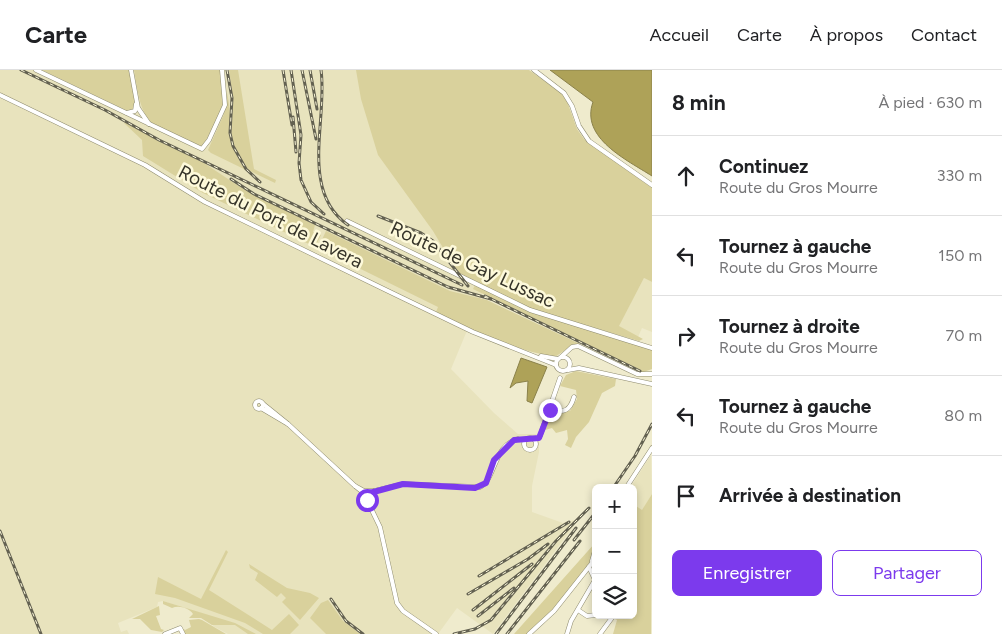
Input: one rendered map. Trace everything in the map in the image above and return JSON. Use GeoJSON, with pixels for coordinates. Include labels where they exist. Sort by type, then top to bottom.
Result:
{"type":"FeatureCollection","features":[{"type":"Feature","properties":{"kind":"street"},"geometry":{"type":"LineString","coordinates":[[36,70],[199,149],[204,148],[225,105],[222,70]]}},
{"type":"Feature","properties":{"kind":"street"},"geometry":{"type":"LineString","coordinates":[[131,70],[136,100],[143,116],[158,129]]}},
{"type":"Feature","properties":{"kind":"street"},"geometry":{"type":"LineString","coordinates":[[534,70],[564,93],[572,106],[579,126],[589,141],[652,185]]}},
{"type":"Feature","properties":{"kind":"street","name":"Route du Port de Lavera"},"geometry":{"type":"LineString","coordinates":[[0,95],[145,165],[205,202],[473,332],[533,355],[563,372]]}},
{"type":"Feature","properties":{"kind":"street"},"geometry":{"type":"LineString","coordinates":[[123,112],[128,114],[134,111],[136,100]]}},
{"type":"Feature","properties":{"kind":"street","name":"Route de Gay Lussac"},"geometry":{"type":"LineString","coordinates":[[347,221],[530,310],[652,346]]}},
{"type":"Feature","properties":{"kind":"street"},"geometry":{"type":"LineString","coordinates":[[560,378],[557,367],[559,358],[570,348],[578,346],[637,374],[645,376],[652,373]]}},
{"type":"Feature","properties":{"kind":"street"},"geometry":{"type":"LineString","coordinates":[[568,370],[570,348]]}},
{"type":"Feature","properties":{"kind":"street","name":"Route du Port de Lavera"},"geometry":{"type":"LineString","coordinates":[[533,355],[559,358],[597,372]]}},
{"type":"Feature","properties":{"kind":"street"},"geometry":{"type":"LineString","coordinates":[[518,439],[529,450],[536,446],[563,372],[580,368],[651,384]]}},
{"type":"Feature","properties":{"kind":"street"},"geometry":{"type":"LineString","coordinates":[[550,410],[561,412],[568,410],[574,397]]}},
{"type":"Feature","properties":{"kind":"street"},"geometry":{"type":"LineString","coordinates":[[261,405],[288,424],[365,493],[380,527],[397,603],[405,612],[436,634]]}},
{"type":"Feature","properties":{"kind":"street"},"geometry":{"type":"LineString","coordinates":[[365,493],[403,484],[480,487],[488,481],[496,458],[512,441],[533,439],[540,436]]}},
{"type":"Feature","properties":{"kind":"street"},"geometry":{"type":"LineString","coordinates":[[524,445],[528,439]]}},
{"type":"Feature","properties":{"kind":"street"},"geometry":{"type":"LineString","coordinates":[[533,439],[536,446]]}},
{"type":"Feature","properties":{"kind":"street"},"geometry":{"type":"LineString","coordinates":[[629,484],[652,448]]}},
{"type":"Feature","properties":{"kind":"street"},"geometry":{"type":"LineString","coordinates":[[568,634],[578,610],[595,580],[589,567],[592,558]]}},
{"type":"Feature","properties":{"kind":"street"},"geometry":{"type":"LineString","coordinates":[[529,634],[554,610],[592,563]]}},
{"type":"Feature","properties":{"kind":"street"},"geometry":{"type":"LineString","coordinates":[[578,610],[587,616],[592,615]]}},
{"type":"Feature","properties":{"kind":"street"},"geometry":{"type":"LineString","coordinates":[[600,634],[611,619]]}},
{"type":"Feature","properties":{"kind":"street"},"geometry":{"type":"LineString","coordinates":[[165,634],[180,628],[183,634]]}},
{"type":"Feature","properties":{"kind":"shaded area"},"geometry":{"type":"Polygon","coordinates":[[[0,70],[383,70],[486,285],[451,369],[494,413],[518,434],[539,434],[539,452],[532,486],[532,512],[563,523],[579,519],[493,634],[457,608],[438,634],[228,634],[213,626],[216,618],[163,601],[158,602],[157,607],[118,623],[121,632],[127,630],[129,634],[0,634],[0,70]]]}},
{"type":"Feature","properties":{"kind":"shaded area"},"geometry":{"type":"Polygon","coordinates":[[[42,70],[130,70],[136,106],[134,110],[128,111],[42,70]]]}},
{"type":"Feature","properties":{"kind":"shaded area"},"geometry":{"type":"Polygon","coordinates":[[[134,70],[220,70],[224,98],[223,107],[203,146],[200,147],[169,133],[151,122],[141,104],[134,70]]]}},
{"type":"Feature","properties":{"kind":"shaded area"},"geometry":{"type":"Polygon","coordinates":[[[229,70],[238,70],[254,169],[276,180],[275,183],[248,170],[236,153],[231,137],[233,99],[229,70]]]}},
{"type":"Feature","properties":{"kind":"shaded area"},"geometry":{"type":"Polygon","coordinates":[[[356,70],[529,70],[560,92],[567,101],[577,129],[584,139],[652,188],[652,282],[644,278],[619,326],[643,339],[639,341],[530,309],[458,273],[433,231],[378,155],[361,99],[356,70]]]}},
{"type":"Feature","properties":{"kind":"shaded area"},"geometry":{"type":"Polygon","coordinates":[[[550,70],[652,70],[652,176],[619,155],[599,137],[593,126],[591,115],[593,102],[550,70]]]}},
{"type":"Feature","properties":{"kind":"shaded area"},"geometry":{"type":"Polygon","coordinates":[[[227,93],[231,140],[238,159],[246,170],[208,150],[224,114],[227,93]]]}},
{"type":"Feature","properties":{"kind":"shaded area"},"geometry":{"type":"Polygon","coordinates":[[[125,122],[157,140],[198,159],[240,187],[315,225],[313,232],[321,235],[316,245],[313,246],[203,193],[143,156],[142,140],[125,122]]]}},
{"type":"Feature","properties":{"kind":"shaded area"},"geometry":{"type":"Polygon","coordinates":[[[326,231],[450,291],[487,300],[580,344],[574,344],[555,357],[524,350],[479,333],[436,312],[438,307],[318,248],[326,231]]]}},
{"type":"Feature","properties":{"kind":"shaded area"},"geometry":{"type":"Polygon","coordinates":[[[644,278],[652,282],[652,332],[642,328],[638,337],[618,327],[644,278]]]}},
{"type":"Feature","properties":{"kind":"shaded area"},"geometry":{"type":"Polygon","coordinates":[[[475,285],[533,313],[652,349],[652,369],[641,373],[641,371],[473,289],[475,285]]]}},
{"type":"Feature","properties":{"kind":"shaded area"},"geometry":{"type":"Polygon","coordinates":[[[521,358],[547,367],[532,403],[527,401],[528,381],[516,383],[510,388],[521,358]]]}},
{"type":"Feature","properties":{"kind":"shaded area"},"geometry":{"type":"Polygon","coordinates":[[[576,371],[616,379],[615,386],[602,393],[589,422],[576,437],[571,448],[565,445],[568,439],[567,430],[556,433],[552,428],[545,430],[552,411],[570,411],[577,399],[576,390],[560,386],[566,375],[576,371]]]}},
{"type":"Feature","properties":{"kind":"shaded area"},"geometry":{"type":"Polygon","coordinates":[[[651,455],[652,494],[642,511],[637,507],[637,484],[633,484],[651,455]]]}},
{"type":"Feature","properties":{"kind":"shaded area"},"geometry":{"type":"Polygon","coordinates":[[[652,494],[651,634],[613,634],[617,620],[615,619],[637,619],[637,507],[642,510],[652,494]]]}},
{"type":"Feature","properties":{"kind":"shaded area"},"geometry":{"type":"Polygon","coordinates":[[[592,546],[592,555],[586,568],[569,593],[528,634],[514,634],[592,546]]]}},
{"type":"Feature","properties":{"kind":"shaded area"},"geometry":{"type":"Polygon","coordinates":[[[226,550],[228,552],[209,590],[272,630],[289,614],[299,625],[290,634],[263,634],[245,623],[175,598],[155,594],[158,577],[201,599],[226,550]]]}},
{"type":"Feature","properties":{"kind":"shaded area"},"geometry":{"type":"Polygon","coordinates":[[[249,564],[287,588],[310,593],[319,598],[300,620],[282,602],[286,598],[281,593],[277,597],[255,580],[258,573],[250,568],[249,564]]]}},
{"type":"Feature","properties":{"kind":"shaded area"},"geometry":{"type":"Polygon","coordinates":[[[328,600],[343,621],[360,634],[326,634],[310,618],[321,603],[328,600]]]}},
{"type":"Feature","properties":{"kind":"shaded area"},"geometry":{"type":"Polygon","coordinates":[[[163,601],[235,623],[256,634],[248,634],[235,625],[212,625],[201,618],[189,618],[193,614],[189,610],[181,607],[172,608],[163,604],[163,601]]]}},
{"type":"Feature","properties":{"kind":"shaded area"},"geometry":{"type":"Polygon","coordinates":[[[159,606],[160,615],[156,616],[161,629],[164,630],[162,632],[151,630],[140,619],[132,619],[159,606]]]}},
{"type":"Feature","properties":{"kind":"shaded area"},"geometry":{"type":"Polygon","coordinates":[[[199,619],[226,634],[185,634],[182,628],[185,630],[191,627],[189,620],[199,619]]]}},
{"type":"Feature","properties":{"kind":"railway"},"geometry":{"type":"LineString","coordinates":[[21,70],[105,110],[159,140],[462,285]]}},
{"type":"Feature","properties":{"kind":"railway"},"geometry":{"type":"LineString","coordinates":[[227,70],[232,98],[230,133],[233,146],[246,169],[260,182]]}},
{"type":"Feature","properties":{"kind":"railway"},"geometry":{"type":"LineString","coordinates":[[283,70],[292,125]]}},
{"type":"Feature","properties":{"kind":"railway"},"geometry":{"type":"LineString","coordinates":[[291,70],[301,135],[299,163],[301,180],[311,202],[324,214]]}},
{"type":"Feature","properties":{"kind":"railway"},"geometry":{"type":"LineString","coordinates":[[302,70],[316,139]]}},
{"type":"Feature","properties":{"kind":"railway"},"geometry":{"type":"LineString","coordinates":[[310,70],[317,109]]}},
{"type":"Feature","properties":{"kind":"railway"},"geometry":{"type":"LineString","coordinates":[[321,70],[320,174],[324,193],[333,211],[348,225]]}},
{"type":"Feature","properties":{"kind":"railway"},"geometry":{"type":"LineString","coordinates":[[293,117],[296,152]]}},
{"type":"Feature","properties":{"kind":"railway"},"geometry":{"type":"LineString","coordinates":[[231,179],[254,194],[448,287],[491,299]]}},
{"type":"Feature","properties":{"kind":"railway"},"geometry":{"type":"LineString","coordinates":[[378,216],[421,233],[433,241],[468,286]]}},
{"type":"Feature","properties":{"kind":"railway"},"geometry":{"type":"LineString","coordinates":[[485,296],[640,371]]}},
{"type":"Feature","properties":{"kind":"railway"},"geometry":{"type":"LineString","coordinates":[[616,484],[635,456],[652,424]]}},
{"type":"Feature","properties":{"kind":"railway"},"geometry":{"type":"LineString","coordinates":[[454,634],[475,629],[491,620],[556,541],[589,508]]}},
{"type":"Feature","properties":{"kind":"railway"},"geometry":{"type":"LineString","coordinates":[[574,540],[592,517]]}},
{"type":"Feature","properties":{"kind":"railway"},"geometry":{"type":"LineString","coordinates":[[479,576],[569,522]]}},
{"type":"Feature","properties":{"kind":"railway"},"geometry":{"type":"LineString","coordinates":[[496,634],[576,528]]}},
{"type":"Feature","properties":{"kind":"railway"},"geometry":{"type":"LineString","coordinates":[[0,531],[41,634]]}},
{"type":"Feature","properties":{"kind":"railway"},"geometry":{"type":"LineString","coordinates":[[507,634],[580,541]]}},
{"type":"Feature","properties":{"kind":"railway"},"geometry":{"type":"LineString","coordinates":[[468,594],[528,559],[548,544]]}},
{"type":"Feature","properties":{"kind":"railway"},"geometry":{"type":"LineString","coordinates":[[473,610],[532,564]]}},
{"type":"Feature","properties":{"kind":"railway"},"geometry":{"type":"LineString","coordinates":[[478,616],[514,588]]}},
{"type":"Feature","properties":{"kind":"railway"},"geometry":{"type":"LineString","coordinates":[[331,599],[346,621],[363,634]]}},
{"type":"Feature","properties":{"kind":"route"},"geometry":{"type":"LineString","coordinates":[[367,500],[366,494],[396,484],[475,488],[483,486],[488,481],[494,460],[512,441],[539,438],[550,410]]}}]}
